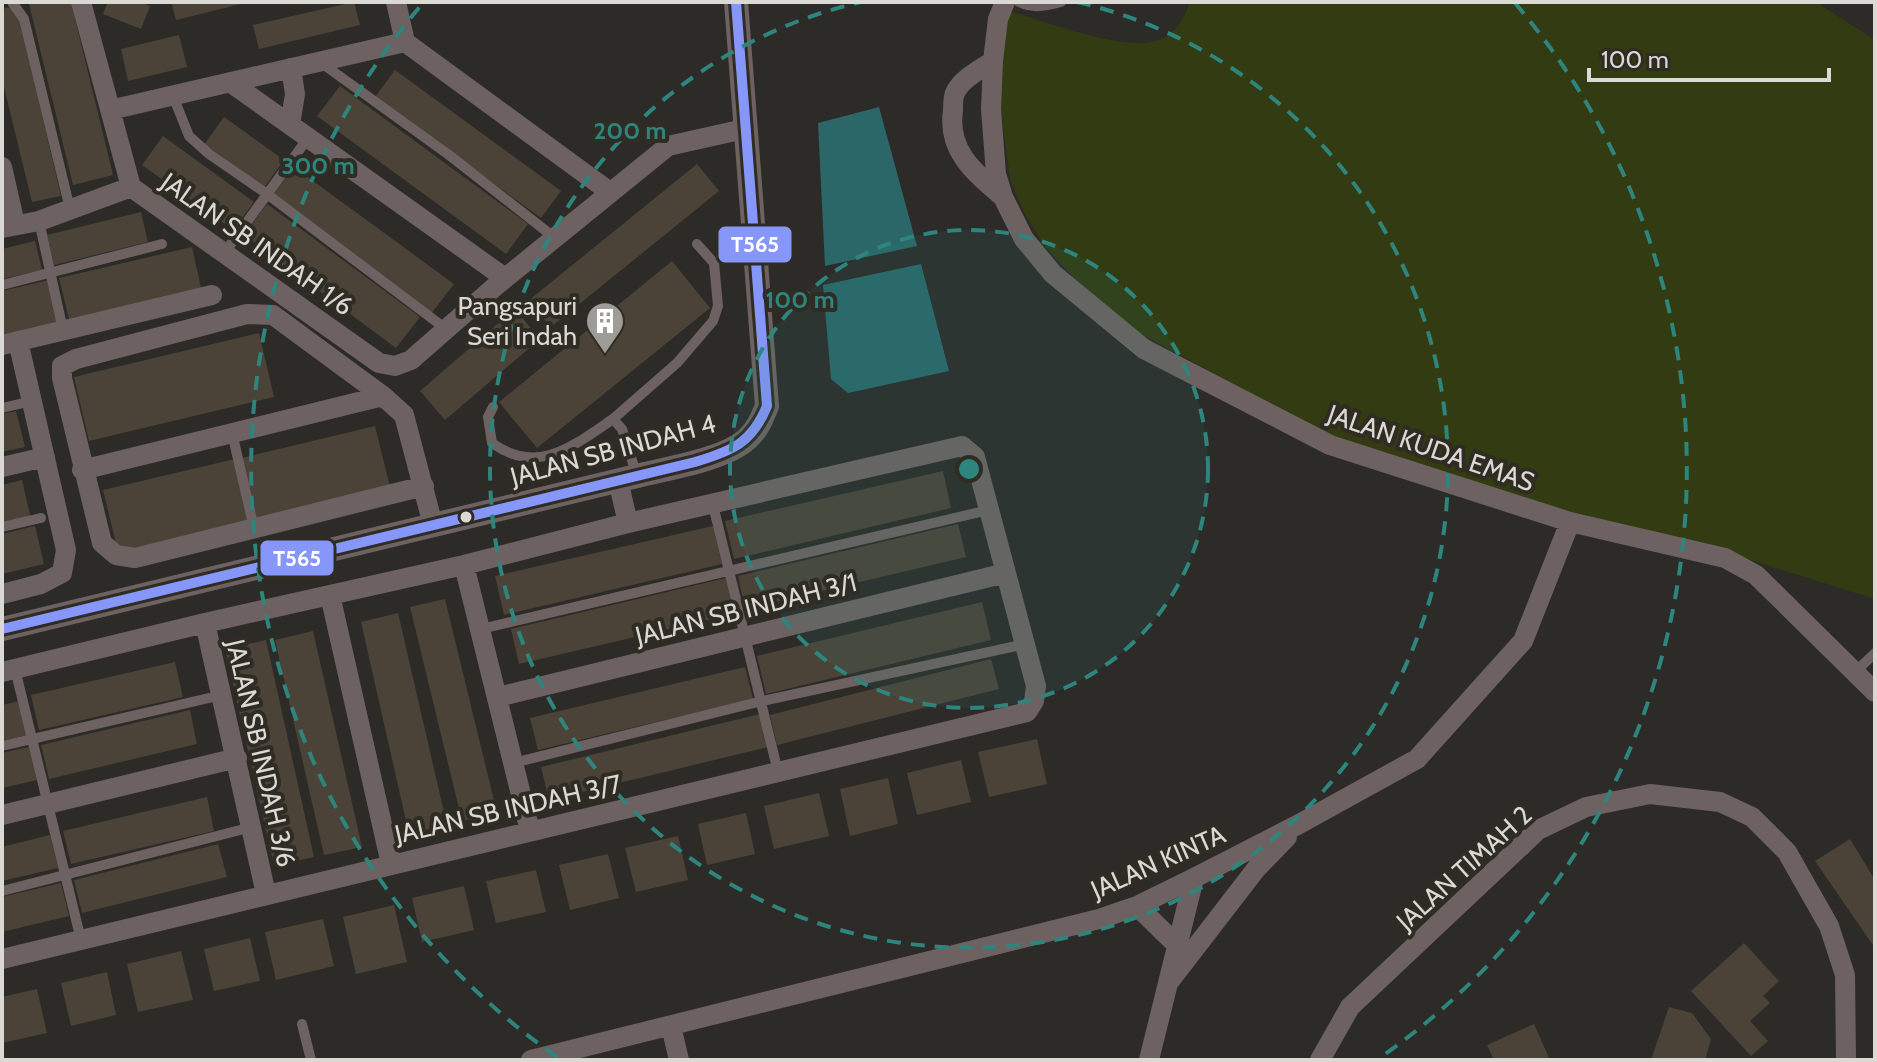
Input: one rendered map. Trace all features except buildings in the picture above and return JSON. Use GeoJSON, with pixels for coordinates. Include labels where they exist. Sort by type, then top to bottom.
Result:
{"type":"FeatureCollection","features":[{"type":"Feature","properties":{"kind":"street","name":"JALAN SB INDAH 1/6"},"geometry":{"type":"LineString","coordinates":[[81,2],[131,187],[379,363],[395,366],[411,360],[446,329]]}},
{"type":"Feature","properties":{"kind":"street"},"geometry":{"type":"LineString","coordinates":[[396,2],[405,42],[610,192]]}},
{"type":"Feature","properties":{"kind":"street","name":"JALAN SB INDAH 4"},"geometry":{"type":"LineString","coordinates":[[2,629],[628,478],[731,449],[746,440],[760,424],[767,406],[736,2]]}},
{"type":"Feature","properties":{"kind":"street","name":"JALAN KUDA EMAS"},"geometry":{"type":"LineString","coordinates":[[1005,2],[998,19],[991,109],[996,174],[1003,197],[1024,239],[1053,274],[1144,349],[1330,445],[1570,522],[1725,558],[1756,575],[1875,692]]}},
{"type":"Feature","properties":{"kind":"street"},"geometry":{"type":"LineString","coordinates":[[110,110],[405,42]]}},
{"type":"Feature","properties":{"kind":"street","name":"JALAN KUDA EMAS"},"geometry":{"type":"LineString","coordinates":[[993,61],[970,77],[955,93],[951,126],[953,139],[970,168],[1003,197]]}},
{"type":"Feature","properties":{"kind":"street"},"geometry":{"type":"LineString","coordinates":[[290,125],[295,94],[291,68]]}},
{"type":"Feature","properties":{"kind":"street"},"geometry":{"type":"LineString","coordinates":[[230,82],[505,278]]}},
{"type":"Feature","properties":{"kind":"street"},"geometry":{"type":"LineString","coordinates":[[446,329],[668,146],[744,129]]}},
{"type":"Feature","properties":{"kind":"street"},"geometry":{"type":"LineString","coordinates":[[2,167],[9,226],[39,221],[131,187]]}},
{"type":"Feature","properties":{"kind":"street"},"geometry":{"type":"LineString","coordinates":[[2,594],[41,584],[62,573],[66,550],[32,401],[10,343],[212,295]]}},
{"type":"Feature","properties":{"kind":"street"},"geometry":{"type":"LineString","coordinates":[[424,486],[135,558],[116,555],[102,543],[82,470],[62,366],[76,359],[247,314],[273,315],[404,415],[424,486],[433,525]]}},
{"type":"Feature","properties":{"kind":"street"},"geometry":{"type":"LineString","coordinates":[[82,470],[383,396]]}},
{"type":"Feature","properties":{"kind":"street"},"geometry":{"type":"LineString","coordinates":[[8,670],[962,446],[975,457],[1025,644]]}},
{"type":"Feature","properties":{"kind":"street"},"geometry":{"type":"LineString","coordinates":[[2,467],[45,457]]}},
{"type":"Feature","properties":{"kind":"street"},"geometry":{"type":"LineString","coordinates":[[628,478],[628,523]]}},
{"type":"Feature","properties":{"kind":"street","name":"JALAN KINTA"},"geometry":{"type":"LineString","coordinates":[[531,1060],[1099,919],[1137,906],[1301,823],[1417,759],[1513,653],[1523,641],[1570,522]]}},
{"type":"Feature","properties":{"kind":"street"},"geometry":{"type":"LineString","coordinates":[[464,565],[530,831]]}},
{"type":"Feature","properties":{"kind":"street","name":"JALAN SB INDAH 3/1"},"geometry":{"type":"LineString","coordinates":[[498,697],[1006,573]]}},
{"type":"Feature","properties":{"kind":"street"},"geometry":{"type":"LineString","coordinates":[[330,595],[391,864]]}},
{"type":"Feature","properties":{"kind":"street","name":"JALAN SB INDAH 3/6"},"geometry":{"type":"LineString","coordinates":[[205,623],[266,894]]}},
{"type":"Feature","properties":{"kind":"street","name":"JALAN SB INDAH 3/7"},"geometry":{"type":"LineString","coordinates":[[2,959],[1027,712],[1034,701],[1036,686],[1025,644]]}},
{"type":"Feature","properties":{"kind":"street"},"geometry":{"type":"LineString","coordinates":[[2,815],[237,758]]}},
{"type":"Feature","properties":{"kind":"street","name":"JALAN TIMAH 2"},"geometry":{"type":"LineString","coordinates":[[1320,1060],[1350,1007],[1538,830],[1586,807],[1650,794],[1720,802],[1752,817],[1787,852],[1829,926],[1845,975],[1846,1060]]}},
{"type":"Feature","properties":{"kind":"street"},"geometry":{"type":"LineString","coordinates":[[1169,982],[1256,869],[1301,823]]}},
{"type":"Feature","properties":{"kind":"street"},"geometry":{"type":"LineString","coordinates":[[1149,1060],[1194,878]]}},
{"type":"Feature","properties":{"kind":"street"},"geometry":{"type":"LineString","coordinates":[[1137,906],[1178,946]]}},
{"type":"Feature","properties":{"kind":"street"},"geometry":{"type":"LineString","coordinates":[[671,1026],[679,1060]]}},
{"type":"Feature","properties":{"kind":"lane"},"geometry":{"type":"LineString","coordinates":[[12,2],[24,19],[70,209]]}},
{"type":"Feature","properties":{"kind":"lane"},"geometry":{"type":"LineString","coordinates":[[1019,2],[1028,6],[1061,2]]}},
{"type":"Feature","properties":{"kind":"lane"},"geometry":{"type":"LineString","coordinates":[[320,62],[449,155],[555,238]]}},
{"type":"Feature","properties":{"kind":"lane"},"geometry":{"type":"LineString","coordinates":[[173,96],[189,136],[209,154],[446,329]]}},
{"type":"Feature","properties":{"kind":"lane"},"geometry":{"type":"LineString","coordinates":[[225,252],[308,138]]}},
{"type":"Feature","properties":{"kind":"lane"},"geometry":{"type":"LineString","coordinates":[[39,221],[63,330]]}},
{"type":"Feature","properties":{"kind":"lane"},"geometry":{"type":"LineString","coordinates":[[2,285],[162,244]]}},
{"type":"Feature","properties":{"kind":"lane"},"geometry":{"type":"LineString","coordinates":[[493,407],[487,429],[492,443],[509,455],[525,459],[569,448],[613,419],[677,363],[713,321],[718,306],[714,263],[697,244]]}},
{"type":"Feature","properties":{"kind":"lane"},"geometry":{"type":"LineString","coordinates":[[2,408],[32,401]]}},
{"type":"Feature","properties":{"kind":"lane"},"geometry":{"type":"LineString","coordinates":[[613,419],[622,429],[628,478]]}},
{"type":"Feature","properties":{"kind":"lane"},"geometry":{"type":"LineString","coordinates":[[232,433],[254,528]]}},
{"type":"Feature","properties":{"kind":"lane"},"geometry":{"type":"LineString","coordinates":[[713,505],[778,772]]}},
{"type":"Feature","properties":{"kind":"lane"},"geometry":{"type":"LineString","coordinates":[[481,629],[989,510]]}},
{"type":"Feature","properties":{"kind":"lane"},"geometry":{"type":"LineString","coordinates":[[2,527],[41,518]]}},
{"type":"Feature","properties":{"kind":"lane"},"geometry":{"type":"LineString","coordinates":[[513,763],[762,701],[1025,644]]}},
{"type":"Feature","properties":{"kind":"lane"},"geometry":{"type":"LineString","coordinates":[[1855,672],[1875,653]]}},
{"type":"Feature","properties":{"kind":"lane"},"geometry":{"type":"LineString","coordinates":[[8,670],[33,739],[81,940]]}},
{"type":"Feature","properties":{"kind":"lane"},"geometry":{"type":"LineString","coordinates":[[2,746],[222,695]]}},
{"type":"Feature","properties":{"kind":"lane"},"geometry":{"type":"LineString","coordinates":[[2,891],[252,827]]}},
{"type":"Feature","properties":{"kind":"lane"},"geometry":{"type":"LineString","coordinates":[[302,1024],[311,1060]]}},
{"type":"Feature","properties":{"kind":"green space"},"geometry":{"type":"Polygon","coordinates":[[[1190,2],[1816,2],[1875,40],[1875,599],[1734,555],[1611,526],[1321,432],[1131,328],[1076,280],[1043,244],[1024,213],[1010,179],[999,97],[1006,10],[1105,39],[1144,43],[1171,33],[1190,2]]]}},
{"type":"Feature","properties":{"kind":"water"},"geometry":{"type":"Polygon","coordinates":[[[879,107],[917,246],[825,266],[818,123],[879,107]]]}},
{"type":"Feature","properties":{"kind":"water"},"geometry":{"type":"Polygon","coordinates":[[[921,264],[949,371],[848,393],[831,379],[823,285],[921,264]]]}},
{"type":"Feature","properties":{"kind":"transit line","name":"T565"},"geometry":{"type":"LineString","coordinates":[[2,629],[695,462],[739,444],[755,429],[767,406],[736,2]]}},
{"type":"Feature","properties":{"kind":"place","name":"Pangsapuri Seri Indah"},"geometry":{"type":"Point","coordinates":[605,355]}}]}
